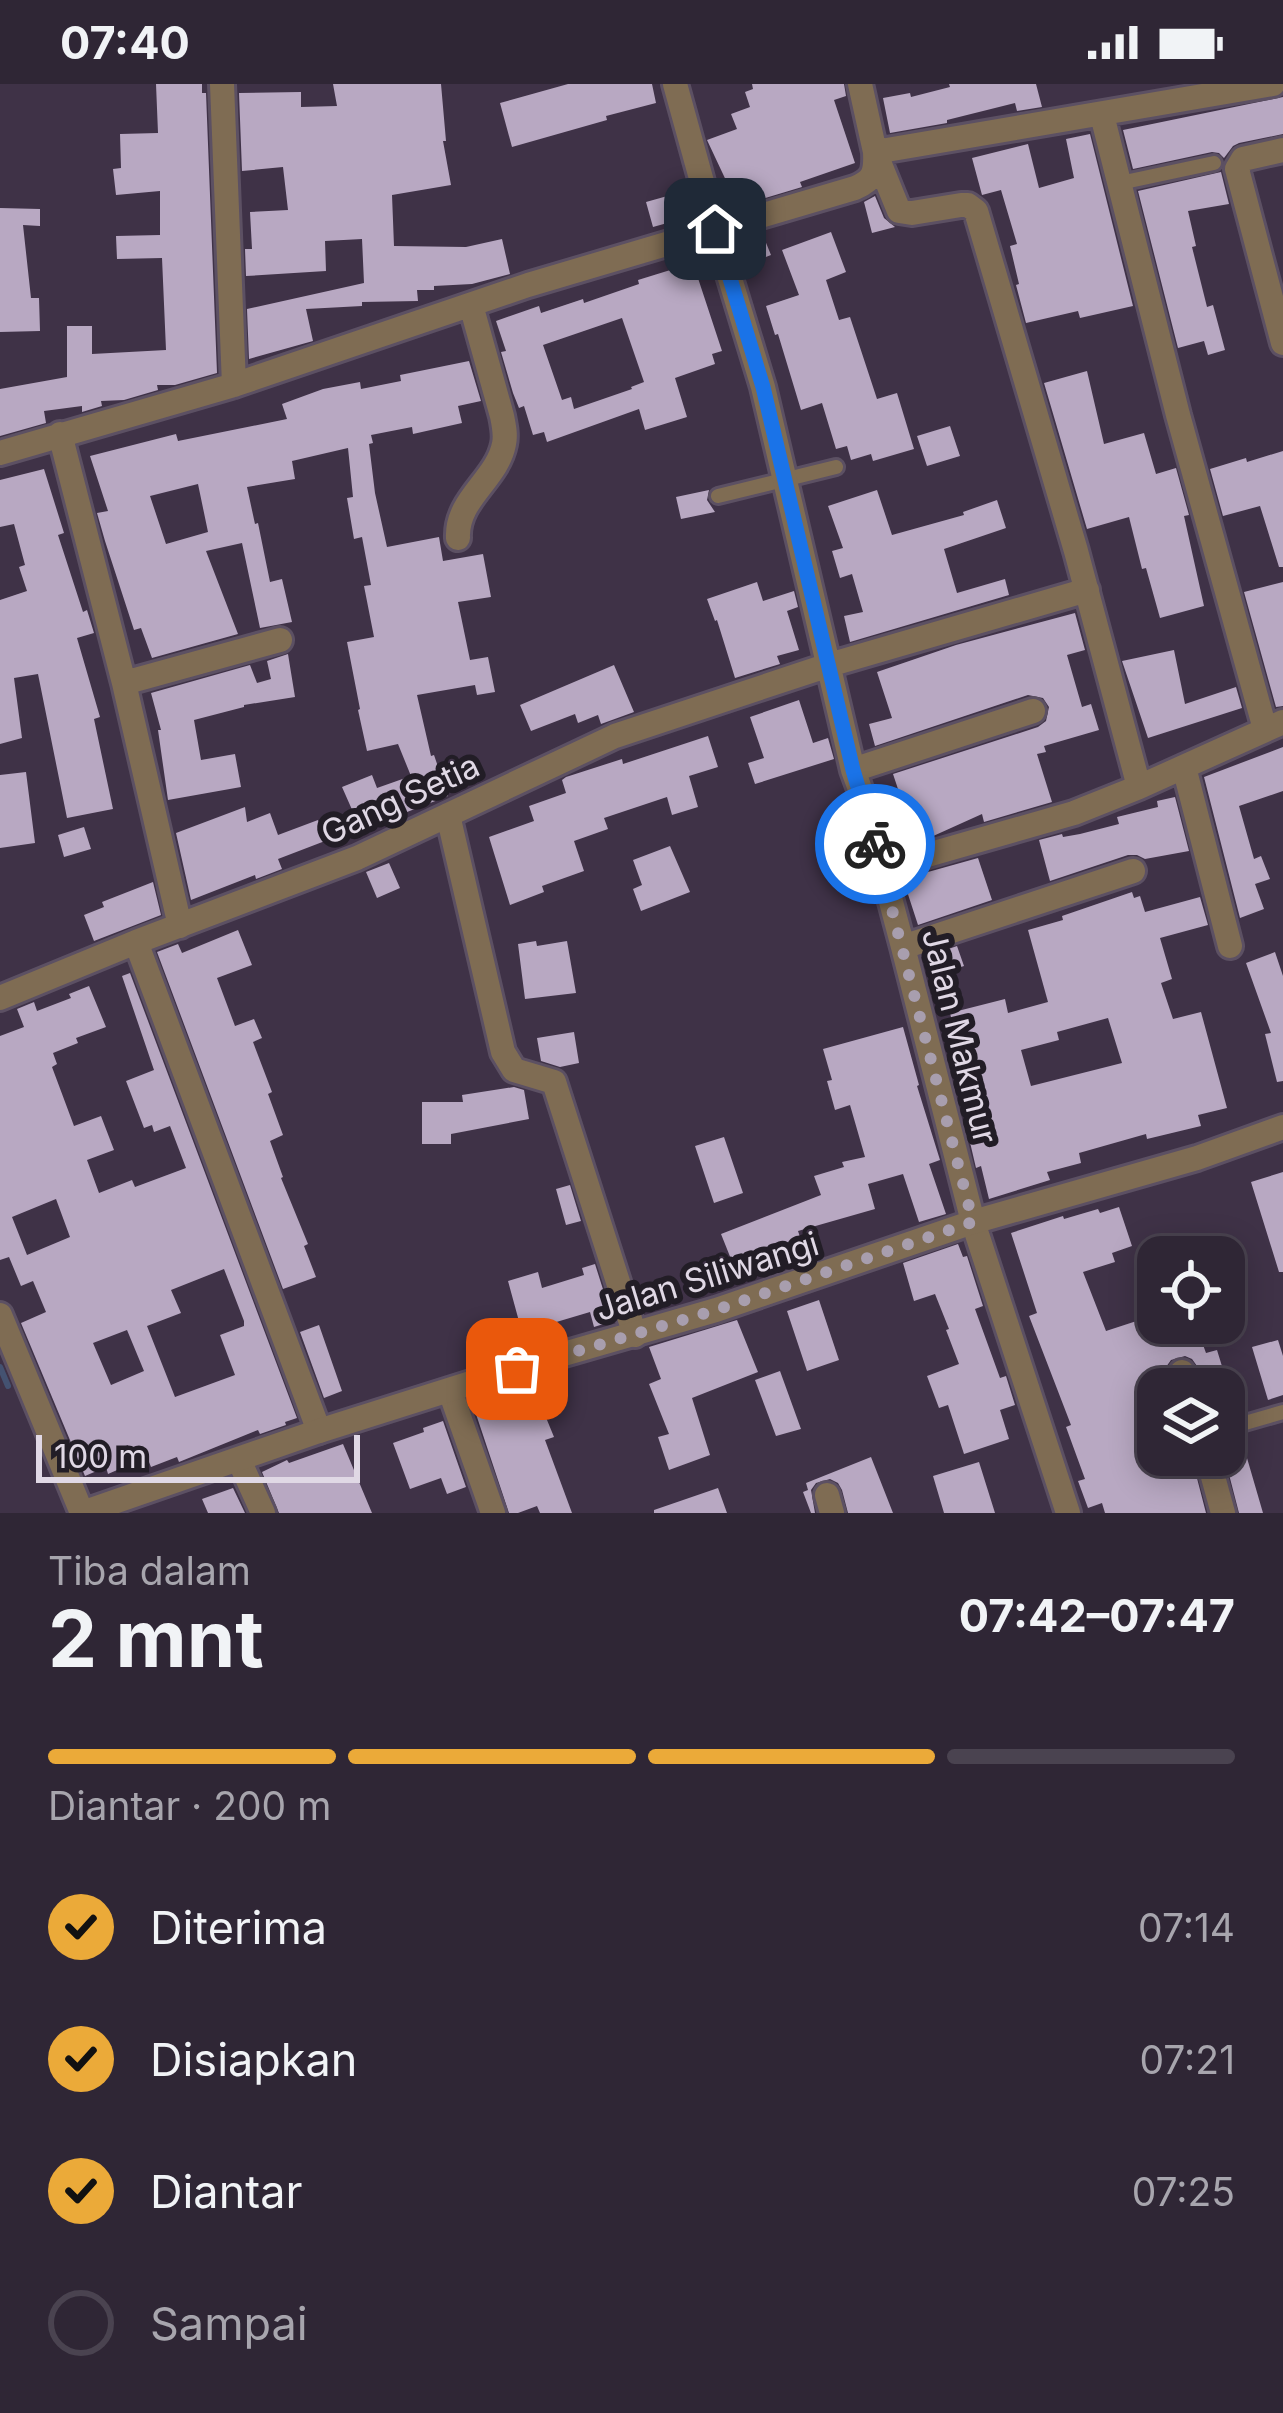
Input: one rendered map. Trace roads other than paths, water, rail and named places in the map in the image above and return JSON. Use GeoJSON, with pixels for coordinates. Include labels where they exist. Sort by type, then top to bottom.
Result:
{"type":"FeatureCollection","features":[{"type":"Feature","properties":{"kind":"street"},"geometry":{"type":"LineString","coordinates":[[222,84],[234,385]]}},
{"type":"Feature","properties":{"kind":"street","name":"Jalan Makmur"},"geometry":{"type":"LineString","coordinates":[[674,84],[763,387],[853,770],[973,1222],[1068,1513]]}},
{"type":"Feature","properties":{"kind":"street"},"geometry":{"type":"LineString","coordinates":[[860,84],[875,152],[895,206],[902,213],[961,205],[976,211],[1087,590],[1139,788]]}},
{"type":"Feature","properties":{"kind":"street"},"geometry":{"type":"LineString","coordinates":[[875,152],[1273,84]]}},
{"type":"Feature","properties":{"kind":"street"},"geometry":{"type":"LineString","coordinates":[[882,868],[1074,813],[1274,726],[1178,416],[1102,115]]}},
{"type":"Feature","properties":{"kind":"street"},"geometry":{"type":"LineString","coordinates":[[1283,151],[1243,159],[1237,169],[1283,344]]}},
{"type":"Feature","properties":{"kind":"street"},"geometry":{"type":"LineString","coordinates":[[0,452],[234,385],[528,285],[869,182],[876,171],[875,152]]}},
{"type":"Feature","properties":{"kind":"street"},"geometry":{"type":"LineString","coordinates":[[458,538],[457,526],[466,505],[499,459],[505,435],[471,305]]}},
{"type":"Feature","properties":{"kind":"street"},"geometry":{"type":"LineString","coordinates":[[60,434],[180,926]]}},
{"type":"Feature","properties":{"kind":"street","name":"Gang Setia"},"geometry":{"type":"LineString","coordinates":[[0,998],[357,858],[615,736],[829,665],[1087,590]]}},
{"type":"Feature","properties":{"kind":"street"},"geometry":{"type":"LineString","coordinates":[[124,683],[280,640]]}},
{"type":"Feature","properties":{"kind":"street"},"geometry":{"type":"LineString","coordinates":[[853,770],[1033,711]]}},
{"type":"Feature","properties":{"kind":"street"},"geometry":{"type":"LineString","coordinates":[[1184,767],[1230,946]]}},
{"type":"Feature","properties":{"kind":"street"},"geometry":{"type":"LineString","coordinates":[[448,815],[503,1052],[514,1070],[554,1082],[634,1335]]}},
{"type":"Feature","properties":{"kind":"street"},"geometry":{"type":"LineString","coordinates":[[903,946],[1133,871]]}},
{"type":"Feature","properties":{"kind":"street"},"geometry":{"type":"LineString","coordinates":[[136,942],[319,1431]]}},
{"type":"Feature","properties":{"kind":"street","name":"Jalan Siliwangi"},"geometry":{"type":"LineString","coordinates":[[82,1513],[319,1431],[791,1286],[973,1222],[1197,1158],[1283,1127]]}},
{"type":"Feature","properties":{"kind":"street"},"geometry":{"type":"LineString","coordinates":[[0,1315],[82,1513]]}},
{"type":"Feature","properties":{"kind":"street"},"geometry":{"type":"LineString","coordinates":[[450,1391],[493,1513]]}},
{"type":"Feature","properties":{"kind":"street"},"geometry":{"type":"LineString","coordinates":[[239,1460],[262,1513]]}},
{"type":"Feature","properties":{"kind":"street"},"geometry":{"type":"LineString","coordinates":[[1213,1476],[1223,1513]]}},
{"type":"Feature","properties":{"kind":"lane"},"geometry":{"type":"LineString","coordinates":[[1120,183],[1214,163]]}},
{"type":"Feature","properties":{"kind":"lane"},"geometry":{"type":"LineString","coordinates":[[718,496],[836,467]]}},
{"type":"Feature","properties":{"kind":"lane"},"geometry":{"type":"LineString","coordinates":[[1245,1423],[1283,1412]]}},
{"type":"Feature","properties":{"kind":"waterway"},"geometry":{"type":"LineString","coordinates":[[0,1367],[8,1386]]}}]}
